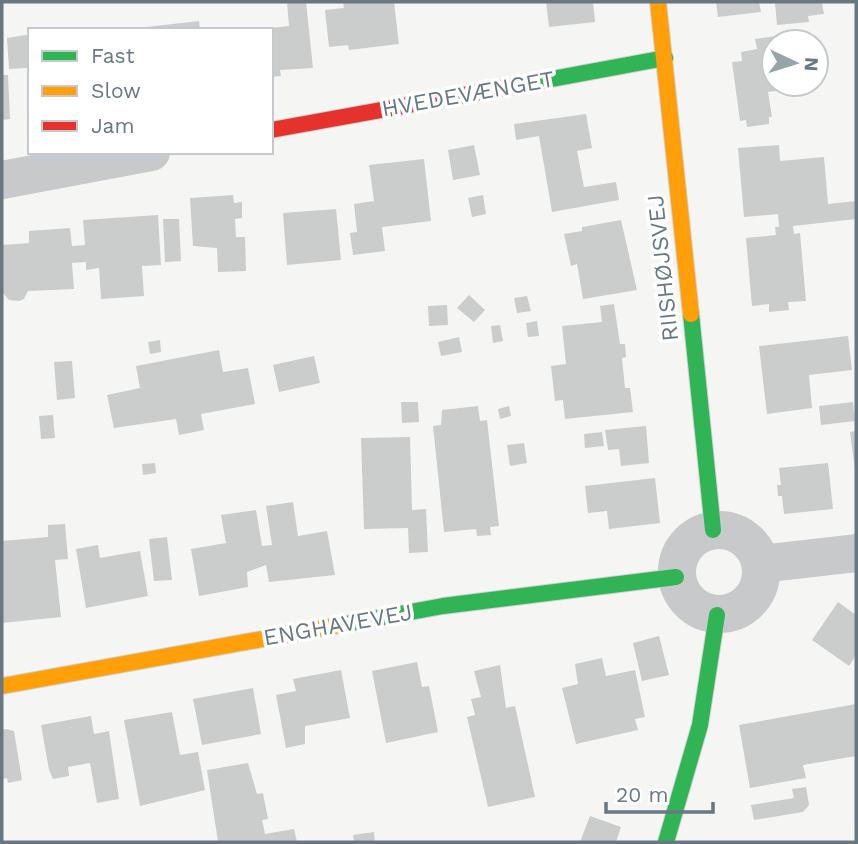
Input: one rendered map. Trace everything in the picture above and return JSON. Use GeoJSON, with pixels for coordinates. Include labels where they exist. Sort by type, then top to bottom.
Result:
{"type":"FeatureCollection","features":[{"type":"Feature","properties":{"kind":"street","name":"RIISHØJSVEJ"},"geometry":{"type":"LineString","coordinates":[[658,2],[713,530]]}},
{"type":"Feature","properties":{"kind":"street","name":"HVEDEVÆNGET"},"geometry":{"type":"LineString","coordinates":[[273,130],[665,58]]}},
{"type":"Feature","properties":{"kind":"street"},"geometry":{"type":"LineString","coordinates":[[2,180],[140,154]]}},
{"type":"Feature","properties":{"kind":"street"},"geometry":{"type":"LineString","coordinates":[[713,530],[728,530],[742,536],[755,550],[761,564],[760,584],[753,598],[732,613],[717,615],[697,610],[686,600],[676,577],[681,552],[689,542],[713,530]]}},
{"type":"Feature","properties":{"kind":"street"},"geometry":{"type":"LineString","coordinates":[[761,564],[856,553]]}},
{"type":"Feature","properties":{"kind":"street","name":"ENGHAVEVEJ"},"geometry":{"type":"LineString","coordinates":[[2,686],[443,606],[676,577]]}},
{"type":"Feature","properties":{"kind":"street"},"geometry":{"type":"LineString","coordinates":[[666,842],[700,725],[717,615]]}},
{"type":"Feature","properties":{"kind":"building"},"geometry":{"type":"Polygon","coordinates":[[[287,2],[306,2],[313,68],[280,70],[281,76],[273,77],[271,28],[289,26],[287,2]]]}},
{"type":"Feature","properties":{"kind":"building"},"geometry":{"type":"Polygon","coordinates":[[[343,2],[394,2],[399,44],[349,50],[348,45],[329,47],[325,10],[344,8],[343,2]]]}},
{"type":"Feature","properties":{"kind":"building"},"geometry":{"type":"Polygon","coordinates":[[[546,2],[593,2],[595,22],[549,27],[546,2]]]}},
{"type":"Feature","properties":{"kind":"building"},"geometry":{"type":"Polygon","coordinates":[[[716,2],[759,2],[761,12],[718,17],[716,2]]]}},
{"type":"Feature","properties":{"kind":"building"},"geometry":{"type":"Polygon","coordinates":[[[775,3],[822,3],[824,14],[808,16],[809,22],[777,25],[775,3]]]}},
{"type":"Feature","properties":{"kind":"building"},"geometry":{"type":"Polygon","coordinates":[[[199,21],[200,28],[138,28],[199,21]]]}},
{"type":"Feature","properties":{"kind":"building"},"geometry":{"type":"Polygon","coordinates":[[[28,35],[28,70],[27,68],[9,69],[7,38],[28,35]]]}},
{"type":"Feature","properties":{"kind":"building"},"geometry":{"type":"Polygon","coordinates":[[[760,38],[760,98],[769,98],[772,117],[769,117],[769,124],[747,127],[746,120],[740,121],[732,62],[742,61],[741,52],[757,49],[755,39],[760,38]]]}},
{"type":"Feature","properties":{"kind":"building"},"geometry":{"type":"Polygon","coordinates":[[[2,75],[8,75],[10,119],[2,120],[2,75]]]}},
{"type":"Feature","properties":{"kind":"building"},"geometry":{"type":"Polygon","coordinates":[[[586,114],[592,148],[577,151],[584,187],[616,182],[619,200],[552,212],[539,136],[516,140],[514,124],[586,114]]]}},
{"type":"Feature","properties":{"kind":"building"},"geometry":{"type":"Polygon","coordinates":[[[474,145],[480,175],[453,180],[448,150],[474,145]]]}},
{"type":"Feature","properties":{"kind":"building"},"geometry":{"type":"Polygon","coordinates":[[[779,145],[780,161],[824,157],[828,204],[856,201],[856,219],[793,226],[794,234],[800,233],[806,301],[788,302],[789,310],[769,312],[769,304],[752,306],[746,238],[776,235],[775,227],[779,227],[778,214],[744,217],[738,148],[779,145]]]}},
{"type":"Feature","properties":{"kind":"building"},"geometry":{"type":"Polygon","coordinates":[[[424,159],[431,221],[382,227],[385,251],[353,255],[350,233],[357,232],[354,204],[374,201],[369,165],[424,159]]]}},
{"type":"Feature","properties":{"kind":"building"},"geometry":{"type":"Polygon","coordinates":[[[233,195],[234,203],[242,202],[242,218],[235,219],[236,237],[245,237],[246,271],[218,272],[217,248],[193,246],[190,198],[233,195]]]}},
{"type":"Feature","properties":{"kind":"building"},"geometry":{"type":"Polygon","coordinates":[[[483,195],[486,214],[472,217],[468,198],[483,195]]]}},
{"type":"Feature","properties":{"kind":"building"},"geometry":{"type":"Polygon","coordinates":[[[336,209],[341,260],[287,265],[283,213],[336,209]]]}},
{"type":"Feature","properties":{"kind":"building"},"geometry":{"type":"Polygon","coordinates":[[[158,215],[161,265],[142,266],[144,296],[101,299],[99,268],[86,270],[86,262],[72,263],[74,289],[28,291],[24,299],[19,301],[9,300],[2,292],[2,245],[29,243],[29,231],[70,228],[72,246],[85,245],[83,220],[158,215]]]}},
{"type":"Feature","properties":{"kind":"building"},"geometry":{"type":"Polygon","coordinates":[[[163,219],[179,219],[181,261],[165,262],[163,219]]]}},
{"type":"Feature","properties":{"kind":"building"},"geometry":{"type":"Polygon","coordinates":[[[621,220],[637,290],[583,299],[577,264],[571,266],[564,234],[582,231],[582,227],[621,220]]]}},
{"type":"Feature","properties":{"kind":"building"},"geometry":{"type":"Polygon","coordinates":[[[469,295],[485,310],[474,322],[457,308],[469,295]]]}},
{"type":"Feature","properties":{"kind":"building"},"geometry":{"type":"Polygon","coordinates":[[[527,296],[531,311],[517,313],[514,298],[527,296]]]}},
{"type":"Feature","properties":{"kind":"building"},"geometry":{"type":"Polygon","coordinates":[[[614,304],[620,344],[625,344],[626,357],[622,358],[625,388],[630,388],[633,412],[565,419],[563,400],[555,401],[551,366],[566,364],[562,326],[602,322],[600,306],[614,304]]]}},
{"type":"Feature","properties":{"kind":"building"},"geometry":{"type":"Polygon","coordinates":[[[447,305],[448,325],[429,326],[428,306],[447,305]]]}},
{"type":"Feature","properties":{"kind":"building"},"geometry":{"type":"Polygon","coordinates":[[[537,321],[539,336],[528,337],[526,323],[537,321]]]}},
{"type":"Feature","properties":{"kind":"building"},"geometry":{"type":"Polygon","coordinates":[[[500,325],[503,341],[493,343],[491,326],[500,325]]]}},
{"type":"Feature","properties":{"kind":"building"},"geometry":{"type":"Polygon","coordinates":[[[848,336],[852,370],[809,375],[812,408],[767,414],[759,346],[848,336]]]}},
{"type":"Feature","properties":{"kind":"building"},"geometry":{"type":"Polygon","coordinates":[[[459,337],[462,352],[441,356],[438,342],[459,337]]]}},
{"type":"Feature","properties":{"kind":"building"},"geometry":{"type":"Polygon","coordinates":[[[160,340],[161,352],[150,354],[148,342],[160,340]]]}},
{"type":"Feature","properties":{"kind":"building"},"geometry":{"type":"Polygon","coordinates":[[[219,350],[223,372],[248,368],[255,404],[201,414],[204,430],[179,435],[176,419],[114,428],[107,395],[140,388],[136,366],[219,350]]]}},
{"type":"Feature","properties":{"kind":"building"},"geometry":{"type":"Polygon","coordinates":[[[314,356],[320,383],[279,392],[273,365],[314,356]]]}},
{"type":"Feature","properties":{"kind":"building"},"geometry":{"type":"Polygon","coordinates":[[[72,361],[75,398],[57,400],[54,362],[72,361]]]}},
{"type":"Feature","properties":{"kind":"building"},"geometry":{"type":"Polygon","coordinates":[[[401,402],[418,402],[419,422],[402,423],[401,402]]]}},
{"type":"Feature","properties":{"kind":"building"},"geometry":{"type":"Polygon","coordinates":[[[853,402],[855,421],[821,425],[819,406],[853,402]]]}},
{"type":"Feature","properties":{"kind":"building"},"geometry":{"type":"Polygon","coordinates":[[[478,406],[480,421],[487,420],[499,526],[490,527],[491,535],[477,536],[476,529],[444,532],[433,426],[441,425],[442,410],[478,406]]]}},
{"type":"Feature","properties":{"kind":"building"},"geometry":{"type":"Polygon","coordinates":[[[509,406],[511,416],[500,419],[498,409],[509,406]]]}},
{"type":"Feature","properties":{"kind":"building"},"geometry":{"type":"Polygon","coordinates":[[[53,415],[55,438],[41,439],[39,416],[53,415]]]}},
{"type":"Feature","properties":{"kind":"building"},"geometry":{"type":"Polygon","coordinates":[[[646,426],[649,463],[621,466],[619,449],[608,450],[605,430],[646,426]]]}},
{"type":"Feature","properties":{"kind":"building"},"geometry":{"type":"Polygon","coordinates":[[[856,431],[856,470],[855,470],[850,432],[856,431]]]}},
{"type":"Feature","properties":{"kind":"building"},"geometry":{"type":"Polygon","coordinates":[[[602,432],[604,446],[585,448],[584,434],[602,432]]]}},
{"type":"Feature","properties":{"kind":"building"},"geometry":{"type":"Polygon","coordinates":[[[410,437],[412,510],[426,509],[428,552],[409,553],[408,528],[364,529],[361,438],[410,437]]]}},
{"type":"Feature","properties":{"kind":"building"},"geometry":{"type":"Polygon","coordinates":[[[524,443],[527,463],[510,466],[507,445],[524,443]]]}},
{"type":"Feature","properties":{"kind":"building"},"geometry":{"type":"Polygon","coordinates":[[[155,463],[156,473],[143,475],[142,464],[155,463]]]}},
{"type":"Feature","properties":{"kind":"building"},"geometry":{"type":"Polygon","coordinates":[[[828,463],[833,509],[784,514],[782,496],[778,496],[777,485],[781,485],[779,468],[828,463]]]}},
{"type":"Feature","properties":{"kind":"building"},"geometry":{"type":"Polygon","coordinates":[[[655,478],[660,523],[609,529],[607,511],[588,513],[585,486],[655,478]]]}},
{"type":"Feature","properties":{"kind":"building"},"geometry":{"type":"Polygon","coordinates":[[[293,502],[298,536],[327,531],[335,575],[269,582],[266,565],[247,572],[248,587],[199,596],[191,549],[226,543],[221,515],[256,510],[262,546],[272,545],[266,506],[293,502]]]}},
{"type":"Feature","properties":{"kind":"building"},"geometry":{"type":"Polygon","coordinates":[[[65,524],[68,559],[55,560],[61,617],[2,623],[2,541],[48,537],[48,525],[65,524]]]}},
{"type":"Feature","properties":{"kind":"building"},"geometry":{"type":"Polygon","coordinates":[[[167,537],[172,580],[154,581],[149,539],[167,537]]]}},
{"type":"Feature","properties":{"kind":"building"},"geometry":{"type":"Polygon","coordinates":[[[98,545],[100,558],[140,551],[148,596],[86,608],[76,549],[98,545]]]}},
{"type":"Feature","properties":{"kind":"building"},"geometry":{"type":"Polygon","coordinates":[[[838,602],[856,615],[856,655],[849,666],[812,640],[838,602]]]}},
{"type":"Feature","properties":{"kind":"building"},"geometry":{"type":"Polygon","coordinates":[[[659,636],[669,675],[642,681],[633,643],[659,636]]]}},
{"type":"Feature","properties":{"kind":"building"},"geometry":{"type":"Polygon","coordinates":[[[602,658],[606,676],[635,670],[645,717],[635,719],[638,730],[576,744],[562,688],[578,684],[575,664],[602,658]]]}},
{"type":"Feature","properties":{"kind":"building"},"geometry":{"type":"Polygon","coordinates":[[[417,662],[422,687],[429,686],[438,732],[386,743],[372,671],[417,662]]]}},
{"type":"Feature","properties":{"kind":"building"},"geometry":{"type":"Polygon","coordinates":[[[500,665],[506,708],[515,706],[535,797],[488,807],[467,717],[475,715],[471,699],[481,697],[474,671],[500,665]]]}},
{"type":"Feature","properties":{"kind":"building"},"geometry":{"type":"Polygon","coordinates":[[[341,670],[350,718],[305,726],[305,744],[286,748],[276,695],[296,691],[293,679],[341,670]]]}},
{"type":"Feature","properties":{"kind":"building"},"geometry":{"type":"Polygon","coordinates":[[[253,688],[261,734],[202,745],[193,699],[253,688]]]}},
{"type":"Feature","properties":{"kind":"building"},"geometry":{"type":"Polygon","coordinates":[[[856,704],[856,756],[803,765],[806,778],[750,788],[739,725],[856,704]]]}},
{"type":"Feature","properties":{"kind":"building"},"geometry":{"type":"Polygon","coordinates":[[[172,712],[180,755],[198,752],[205,790],[140,806],[124,720],[172,712]]]}},
{"type":"Feature","properties":{"kind":"building"},"geometry":{"type":"Polygon","coordinates":[[[91,716],[94,734],[109,731],[119,799],[97,803],[90,763],[68,767],[69,776],[53,779],[49,770],[41,725],[91,716]]]}},
{"type":"Feature","properties":{"kind":"building"},"geometry":{"type":"Polygon","coordinates":[[[2,730],[14,731],[22,780],[8,783],[7,778],[2,779],[2,730]]]}},
{"type":"Feature","properties":{"kind":"building"},"geometry":{"type":"Polygon","coordinates":[[[248,763],[257,794],[263,793],[268,819],[262,820],[265,834],[294,829],[297,842],[218,842],[207,770],[248,763]]]}},
{"type":"Feature","properties":{"kind":"building"},"geometry":{"type":"Polygon","coordinates":[[[806,787],[809,805],[803,812],[754,820],[751,805],[794,798],[792,789],[806,787]]]}},
{"type":"Feature","properties":{"kind":"building"},"geometry":{"type":"Polygon","coordinates":[[[590,816],[621,827],[616,842],[580,842],[590,816]]]}},
{"type":"Feature","properties":{"kind":"building"},"geometry":{"type":"Polygon","coordinates":[[[374,832],[375,842],[354,842],[353,835],[374,832]]]}},
{"type":"Feature","properties":{"kind":"traffic: fast"},"geometry":{"type":"LineString","coordinates":[[514,86],[665,58]]}},
{"type":"Feature","properties":{"kind":"traffic: fast"},"geometry":{"type":"LineString","coordinates":[[691,314],[713,530]]}},
{"type":"Feature","properties":{"kind":"traffic: fast"},"geometry":{"type":"LineString","coordinates":[[340,625],[443,606],[676,577]]}},
{"type":"Feature","properties":{"kind":"traffic: fast"},"geometry":{"type":"LineString","coordinates":[[666,842],[700,725],[717,615]]}},
{"type":"Feature","properties":{"kind":"traffic: slow"},"geometry":{"type":"LineString","coordinates":[[658,2],[691,314]]}},
{"type":"Feature","properties":{"kind":"traffic: slow"},"geometry":{"type":"LineString","coordinates":[[2,686],[340,625]]}},
{"type":"Feature","properties":{"kind":"traffic: jam"},"geometry":{"type":"LineString","coordinates":[[273,130],[514,86]]}}]}
